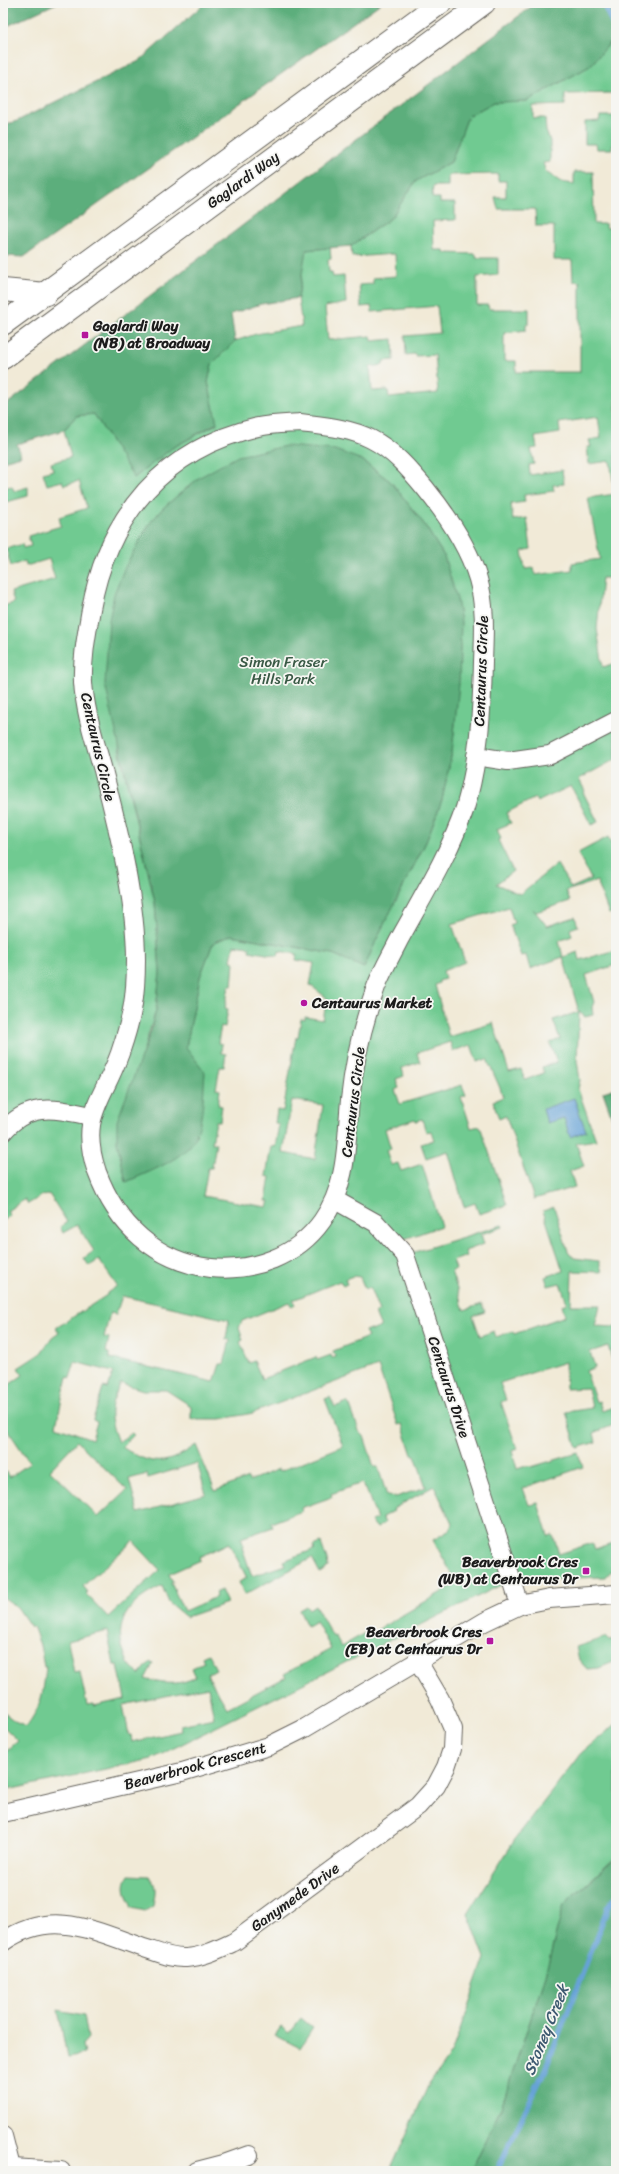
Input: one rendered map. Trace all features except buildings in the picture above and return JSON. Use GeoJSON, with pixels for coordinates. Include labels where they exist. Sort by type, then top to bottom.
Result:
{"type":"FeatureCollection","features":[{"type":"Feature","properties":{"kind":"main road","name":"Gaglardi Way"},"geometry":{"type":"LineString","coordinates":[[3,324],[46,294],[440,3]]}},
{"type":"Feature","properties":{"kind":"main road","name":"Gaglardi Way"},"geometry":{"type":"LineString","coordinates":[[3,357],[484,3]]}},
{"type":"Feature","properties":{"kind":"main road"},"geometry":{"type":"LineString","coordinates":[[3,290],[46,294]]}},
{"type":"Feature","properties":{"kind":"street","name":"Centaurus Circle"},"geometry":{"type":"LineString","coordinates":[[300,424],[334,427],[372,439],[407,465],[442,509],[463,543],[477,576],[485,616],[482,704],[476,756],[462,816],[442,860],[375,989],[360,1039],[350,1096],[343,1175],[335,1200],[321,1224],[296,1248],[268,1262],[220,1268],[186,1263],[149,1247],[118,1211],[96,1169],[90,1136],[91,1116],[118,1059],[135,1007],[136,957],[132,903],[114,812],[92,730],[83,684],[85,644],[94,591],[105,553],[119,524],[144,492],[163,472],[187,455],[222,439],[261,426],[300,424]]}},
{"type":"Feature","properties":{"kind":"street"},"geometry":{"type":"LineString","coordinates":[[476,756],[508,761],[550,755],[616,722]]}},
{"type":"Feature","properties":{"kind":"street"},"geometry":{"type":"LineString","coordinates":[[3,1132],[9,1126],[39,1109],[67,1111],[91,1116]]}},
{"type":"Feature","properties":{"kind":"street","name":"Centaurus Drive"},"geometry":{"type":"LineString","coordinates":[[335,1200],[376,1223],[405,1255],[520,1605]]}},
{"type":"Feature","properties":{"kind":"street","name":"Beaverbrook Crescent"},"geometry":{"type":"LineString","coordinates":[[3,1813],[182,1772],[269,1746],[305,1728],[417,1660],[484,1622],[520,1605],[550,1599],[616,1594]]}},
{"type":"Feature","properties":{"kind":"street","name":"Ganymede Drive"},"geometry":{"type":"LineString","coordinates":[[3,1942],[28,1928],[56,1923],[75,1925],[166,1955],[185,1958],[218,1950],[234,1942],[418,1806],[436,1786],[452,1749],[453,1729],[440,1699],[417,1660]]}},
{"type":"Feature","properties":{"kind":"street"},"geometry":{"type":"LineString","coordinates":[[3,2136],[12,2170],[61,2171]]}},
{"type":"Feature","properties":{"kind":"street"},"geometry":{"type":"LineString","coordinates":[[197,2171],[224,2164],[249,2155]]}},
{"type":"Feature","properties":{"kind":"green space"},"geometry":{"type":"Polygon","coordinates":[[[3,3],[57,3],[3,28],[3,3]]]}},
{"type":"Feature","properties":{"kind":"green space"},"geometry":{"type":"Polygon","coordinates":[[[205,3],[381,3],[24,257],[3,256],[3,125],[17,121],[139,61],[205,3]]]}},
{"type":"Feature","properties":{"kind":"green space"},"geometry":{"type":"Polygon","coordinates":[[[536,3],[616,3],[616,36],[590,66],[527,101],[494,102],[468,116],[451,162],[416,181],[391,218],[351,246],[306,250],[298,298],[261,304],[231,314],[235,341],[212,364],[208,382],[217,423],[172,448],[134,478],[94,414],[76,416],[64,430],[17,444],[21,456],[3,461],[3,407],[536,3]]]}},
{"type":"Feature","properties":{"kind":"green space"},"geometry":{"type":"Polygon","coordinates":[[[616,36],[616,93],[565,94],[565,105],[533,106],[533,118],[545,118],[546,131],[550,141],[550,162],[543,163],[546,172],[561,182],[574,184],[574,172],[593,172],[594,224],[606,224],[606,228],[616,228],[616,578],[602,578],[597,629],[603,667],[616,663],[616,759],[579,779],[585,791],[583,792],[598,822],[591,825],[571,786],[537,802],[535,798],[506,813],[511,823],[497,829],[501,839],[498,840],[513,871],[496,884],[520,894],[557,864],[571,888],[591,879],[578,853],[608,837],[616,853],[616,861],[612,863],[616,875],[616,919],[613,913],[609,914],[597,881],[566,891],[570,901],[536,912],[533,909],[547,926],[575,917],[578,926],[570,929],[572,936],[559,941],[563,957],[530,969],[526,955],[521,956],[510,925],[514,923],[509,907],[452,924],[465,962],[443,971],[445,979],[439,981],[439,983],[435,985],[449,1037],[493,1023],[509,1072],[521,1069],[525,1080],[544,1073],[542,1067],[557,1062],[550,1043],[560,1039],[553,1020],[579,1012],[577,1061],[580,1080],[578,1089],[596,1140],[576,1143],[584,1166],[570,1171],[575,1187],[534,1199],[506,1116],[499,1119],[493,1101],[503,1097],[487,1059],[477,1062],[471,1045],[453,1051],[450,1042],[417,1053],[420,1062],[402,1068],[404,1076],[396,1079],[399,1088],[395,1090],[400,1104],[462,1085],[466,1095],[461,1097],[471,1128],[480,1126],[507,1205],[479,1214],[475,1203],[464,1207],[448,1151],[426,1158],[421,1144],[434,1140],[431,1131],[426,1132],[422,1119],[416,1121],[415,1119],[385,1129],[391,1149],[386,1150],[391,1165],[398,1163],[401,1171],[422,1164],[441,1226],[396,1242],[405,1255],[502,1225],[503,1227],[481,1234],[484,1244],[465,1251],[467,1256],[453,1261],[456,1269],[451,1271],[464,1310],[482,1304],[485,1312],[473,1316],[480,1336],[494,1331],[496,1337],[513,1331],[514,1334],[565,1316],[562,1305],[567,1303],[560,1283],[548,1286],[545,1277],[563,1271],[543,1211],[554,1207],[568,1251],[574,1258],[599,1261],[602,1272],[572,1271],[571,1305],[600,1305],[595,1326],[616,1327],[616,1361],[613,1362],[608,1346],[590,1352],[595,1367],[586,1371],[596,1402],[599,1401],[602,1411],[616,1406],[616,1424],[594,1433],[596,1442],[577,1448],[566,1412],[592,1408],[588,1388],[566,1389],[565,1362],[500,1383],[506,1400],[501,1402],[517,1449],[512,1451],[517,1469],[529,1465],[531,1467],[578,1453],[583,1467],[523,1488],[529,1505],[538,1503],[548,1536],[553,1535],[559,1554],[592,1543],[595,1549],[616,1542],[616,1574],[611,1571],[606,1577],[511,1580],[152,1759],[3,1791],[3,1754],[18,1741],[3,1726],[3,1712],[20,1725],[21,1724],[26,1727],[39,1705],[46,1667],[44,1667],[40,1645],[33,1626],[31,1627],[17,1607],[3,1597],[3,1474],[7,1472],[10,1477],[30,1463],[3,1423],[3,1389],[23,1375],[18,1368],[41,1353],[52,1337],[59,1332],[56,1328],[107,1295],[107,1293],[117,1286],[99,1260],[89,1266],[84,1258],[94,1251],[77,1225],[63,1233],[60,1227],[67,1222],[49,1194],[43,1195],[28,1204],[25,1199],[7,1211],[10,1216],[3,1220],[3,606],[14,603],[11,592],[55,579],[49,559],[26,566],[25,561],[11,566],[6,549],[22,544],[23,548],[31,546],[28,536],[61,526],[59,517],[87,508],[79,481],[64,485],[62,481],[47,485],[43,473],[53,470],[51,463],[71,457],[64,430],[76,416],[94,414],[134,478],[172,448],[217,424],[208,382],[212,364],[235,341],[256,334],[302,326],[298,298],[305,250],[330,248],[331,259],[328,260],[329,272],[332,272],[333,277],[344,276],[346,303],[325,307],[328,340],[371,336],[372,341],[393,339],[394,360],[383,361],[383,365],[370,367],[372,391],[388,390],[389,398],[438,393],[435,355],[406,355],[405,336],[440,333],[437,306],[372,312],[371,306],[361,307],[359,285],[373,284],[373,278],[396,276],[395,254],[352,257],[351,246],[391,218],[416,181],[451,162],[468,116],[494,102],[527,101],[590,66],[616,36]],[[498,174],[448,175],[448,186],[433,186],[432,198],[440,198],[440,203],[455,203],[455,220],[433,221],[434,250],[444,250],[445,253],[476,254],[476,258],[498,258],[498,275],[477,277],[477,305],[488,305],[489,309],[529,309],[529,324],[526,324],[526,330],[504,333],[504,361],[516,361],[516,372],[580,372],[580,282],[573,281],[572,260],[554,260],[554,226],[536,226],[535,209],[498,209],[495,197],[506,197],[506,181],[498,181],[498,174]],[[598,417],[559,423],[560,433],[535,437],[537,448],[531,449],[534,464],[529,465],[530,475],[562,470],[564,484],[553,485],[554,491],[524,495],[525,502],[511,504],[513,520],[527,518],[531,549],[522,551],[525,569],[534,568],[535,575],[572,570],[572,563],[600,559],[588,498],[615,494],[610,461],[589,464],[587,447],[591,447],[589,440],[601,438],[598,417]],[[362,460],[200,477],[164,507],[150,523],[119,749],[155,902],[160,972],[156,1010],[138,1068],[126,1182],[160,1166],[181,1153],[186,1047],[200,977],[213,943],[231,935],[333,954],[364,968],[380,932],[426,842],[442,800],[452,752],[455,724],[444,556],[424,524],[391,482],[362,460]],[[234,945],[231,961],[234,962],[232,986],[229,986],[225,1008],[228,1009],[225,1027],[221,1026],[218,1043],[222,1044],[221,1053],[226,1054],[224,1067],[220,1067],[216,1089],[220,1090],[218,1105],[222,1106],[220,1121],[216,1121],[212,1143],[216,1143],[212,1168],[208,1168],[203,1196],[267,1207],[269,1201],[266,1201],[270,1177],[266,1176],[271,1146],[275,1147],[279,1124],[275,1123],[277,1110],[283,1111],[296,1037],[298,1037],[301,1019],[305,1020],[305,1017],[323,1020],[327,998],[310,985],[314,963],[296,960],[297,954],[279,951],[278,956],[249,951],[250,947],[234,945]],[[292,1100],[283,1153],[315,1159],[323,1105],[292,1100]],[[353,1276],[345,1279],[347,1284],[343,1286],[340,1281],[293,1300],[295,1305],[292,1307],[289,1302],[242,1321],[239,1328],[243,1340],[240,1342],[249,1363],[254,1361],[262,1379],[316,1357],[317,1360],[331,1355],[332,1358],[335,1357],[333,1351],[368,1337],[365,1331],[370,1329],[371,1331],[381,1327],[375,1313],[379,1311],[370,1288],[365,1289],[360,1277],[353,1276]],[[122,1296],[116,1314],[110,1313],[104,1337],[109,1338],[106,1352],[109,1353],[109,1358],[214,1382],[220,1364],[224,1364],[230,1340],[226,1339],[229,1320],[122,1296]],[[75,1362],[70,1378],[67,1377],[56,1426],[92,1439],[97,1422],[93,1420],[103,1387],[108,1388],[113,1372],[75,1362]],[[378,1366],[253,1413],[221,1419],[191,1419],[191,1406],[166,1390],[143,1390],[121,1383],[114,1399],[111,1412],[112,1426],[118,1442],[132,1433],[134,1435],[122,1447],[142,1458],[151,1461],[168,1460],[196,1445],[215,1491],[248,1478],[249,1481],[279,1469],[280,1471],[343,1446],[325,1399],[330,1397],[335,1407],[347,1402],[350,1406],[359,1431],[364,1436],[374,1467],[378,1467],[387,1496],[396,1497],[426,1487],[415,1455],[412,1455],[402,1424],[398,1425],[378,1366]],[[77,1441],[50,1470],[98,1517],[127,1490],[77,1441]],[[197,1463],[148,1478],[147,1474],[129,1479],[138,1513],[206,1494],[197,1463]],[[362,1483],[331,1494],[332,1497],[301,1508],[302,1511],[271,1523],[273,1527],[241,1538],[244,1546],[242,1547],[252,1576],[285,1565],[283,1561],[315,1549],[314,1546],[321,1543],[328,1567],[320,1573],[312,1558],[244,1595],[239,1582],[247,1578],[229,1543],[199,1557],[200,1560],[169,1574],[173,1582],[171,1583],[184,1611],[216,1597],[215,1593],[221,1590],[227,1603],[186,1617],[169,1603],[162,1586],[141,1598],[126,1614],[122,1623],[121,1633],[122,1645],[127,1660],[139,1675],[150,1662],[153,1664],[145,1679],[170,1683],[183,1682],[196,1677],[191,1668],[204,1662],[202,1657],[208,1654],[216,1669],[207,1674],[227,1708],[286,1677],[284,1674],[331,1649],[316,1621],[307,1626],[299,1610],[306,1606],[309,1609],[315,1605],[333,1637],[335,1636],[341,1647],[370,1630],[372,1633],[457,1583],[433,1540],[450,1530],[452,1523],[434,1486],[393,1509],[394,1511],[382,1517],[385,1523],[377,1528],[371,1521],[377,1519],[366,1489],[364,1489],[362,1483]],[[133,1541],[83,1586],[88,1592],[86,1594],[108,1617],[160,1570],[133,1541]],[[107,1631],[68,1641],[74,1673],[80,1672],[87,1705],[94,1704],[94,1706],[125,1699],[118,1665],[114,1665],[107,1631]],[[208,1687],[123,1705],[129,1735],[131,1735],[132,1742],[181,1731],[180,1725],[214,1718],[208,1687]]]}},
{"type":"Feature","properties":{"kind":"green space"},"geometry":{"type":"Polygon","coordinates":[[[600,116],[616,116],[616,145],[612,145],[612,149],[597,149],[596,144],[585,144],[585,122],[599,121],[600,116]]]}},
{"type":"Feature","properties":{"kind":"green space","name":"Simon Fraser Hills Park"},"geometry":{"type":"Polygon","coordinates":[[[286,446],[335,450],[362,460],[391,482],[424,524],[444,556],[457,599],[461,622],[459,684],[452,752],[442,800],[426,842],[380,932],[364,968],[333,954],[231,935],[213,943],[200,977],[186,1047],[205,1072],[202,1112],[199,1128],[192,1144],[176,1158],[126,1182],[117,1142],[117,1121],[151,1031],[156,1010],[160,972],[155,902],[105,684],[109,621],[114,594],[124,569],[139,542],[150,523],[164,507],[200,477],[238,456],[286,446]]]}},
{"type":"Feature","properties":{"kind":"green space"},"geometry":{"type":"Polygon","coordinates":[[[12,486],[14,491],[28,487],[28,496],[3,503],[3,488],[12,486]]]}},
{"type":"Feature","properties":{"kind":"green space"},"geometry":{"type":"Polygon","coordinates":[[[616,950],[616,969],[615,965],[586,975],[594,1002],[592,1007],[593,1015],[585,1017],[579,1012],[563,957],[578,952],[580,960],[616,950]]]}},
{"type":"Feature","properties":{"kind":"green space"},"geometry":{"type":"Polygon","coordinates":[[[616,1088],[616,1129],[603,1092],[616,1088]]]}},
{"type":"Feature","properties":{"kind":"green space"},"geometry":{"type":"Polygon","coordinates":[[[616,1159],[616,1207],[608,1209],[616,1159]]]}},
{"type":"Feature","properties":{"kind":"green space"},"geometry":{"type":"Polygon","coordinates":[[[606,1637],[610,1641],[616,1640],[616,1661],[599,1668],[587,1669],[579,1660],[576,1647],[606,1637]]]}},
{"type":"Feature","properties":{"kind":"green space"},"geometry":{"type":"Polygon","coordinates":[[[616,1724],[616,1857],[564,1904],[545,1975],[501,2108],[471,2171],[390,2171],[428,2086],[452,2052],[485,1958],[468,1913],[516,1838],[581,1753],[616,1724]]]}},
{"type":"Feature","properties":{"kind":"green space"},"geometry":{"type":"Polygon","coordinates":[[[616,1858],[616,2171],[471,2171],[501,2108],[545,1975],[564,1904],[616,1858]]]}},
{"type":"Feature","properties":{"kind":"green space"},"geometry":{"type":"Polygon","coordinates":[[[129,1875],[149,1876],[154,1883],[155,1890],[153,1906],[145,1911],[132,1908],[125,1887],[125,1883],[129,1875]]]}},
{"type":"Feature","properties":{"kind":"green space"},"geometry":{"type":"Polygon","coordinates":[[[58,2010],[84,2015],[88,2038],[82,2045],[84,2054],[67,2057],[58,2010]]]}},
{"type":"Feature","properties":{"kind":"green space"},"geometry":{"type":"Polygon","coordinates":[[[301,2018],[313,2028],[300,2048],[275,2035],[281,2027],[289,2033],[301,2018]]]}},
{"type":"Feature","properties":{"kind":"water"},"geometry":{"type":"Polygon","coordinates":[[[574,1098],[586,1131],[570,1137],[564,1118],[547,1123],[543,1109],[574,1098]]]}},
{"type":"Feature","properties":{"kind":"waterway"},"geometry":{"type":"LineString","coordinates":[[603,3],[616,32]]}},
{"type":"Feature","properties":{"kind":"waterway","name":"Stoney Creek"},"geometry":{"type":"LineString","coordinates":[[497,2171],[547,2065],[608,1907],[616,1897]]}},
{"type":"Feature","properties":{"kind":"place","name":"Gaglardi Way (NB) at Broadway"},"geometry":{"type":"Point","coordinates":[85,335]}},
{"type":"Feature","properties":{"kind":"place","name":"Centaurus Market"},"geometry":{"type":"Point","coordinates":[304,1003]}},
{"type":"Feature","properties":{"kind":"place","name":"Beaverbrook Cres (WB) at Centaurus Dr"},"geometry":{"type":"Point","coordinates":[586,1571]}},
{"type":"Feature","properties":{"kind":"place","name":"Beaverbrook Cres (EB) at Centaurus Dr"},"geometry":{"type":"Point","coordinates":[490,1641]}}]}
